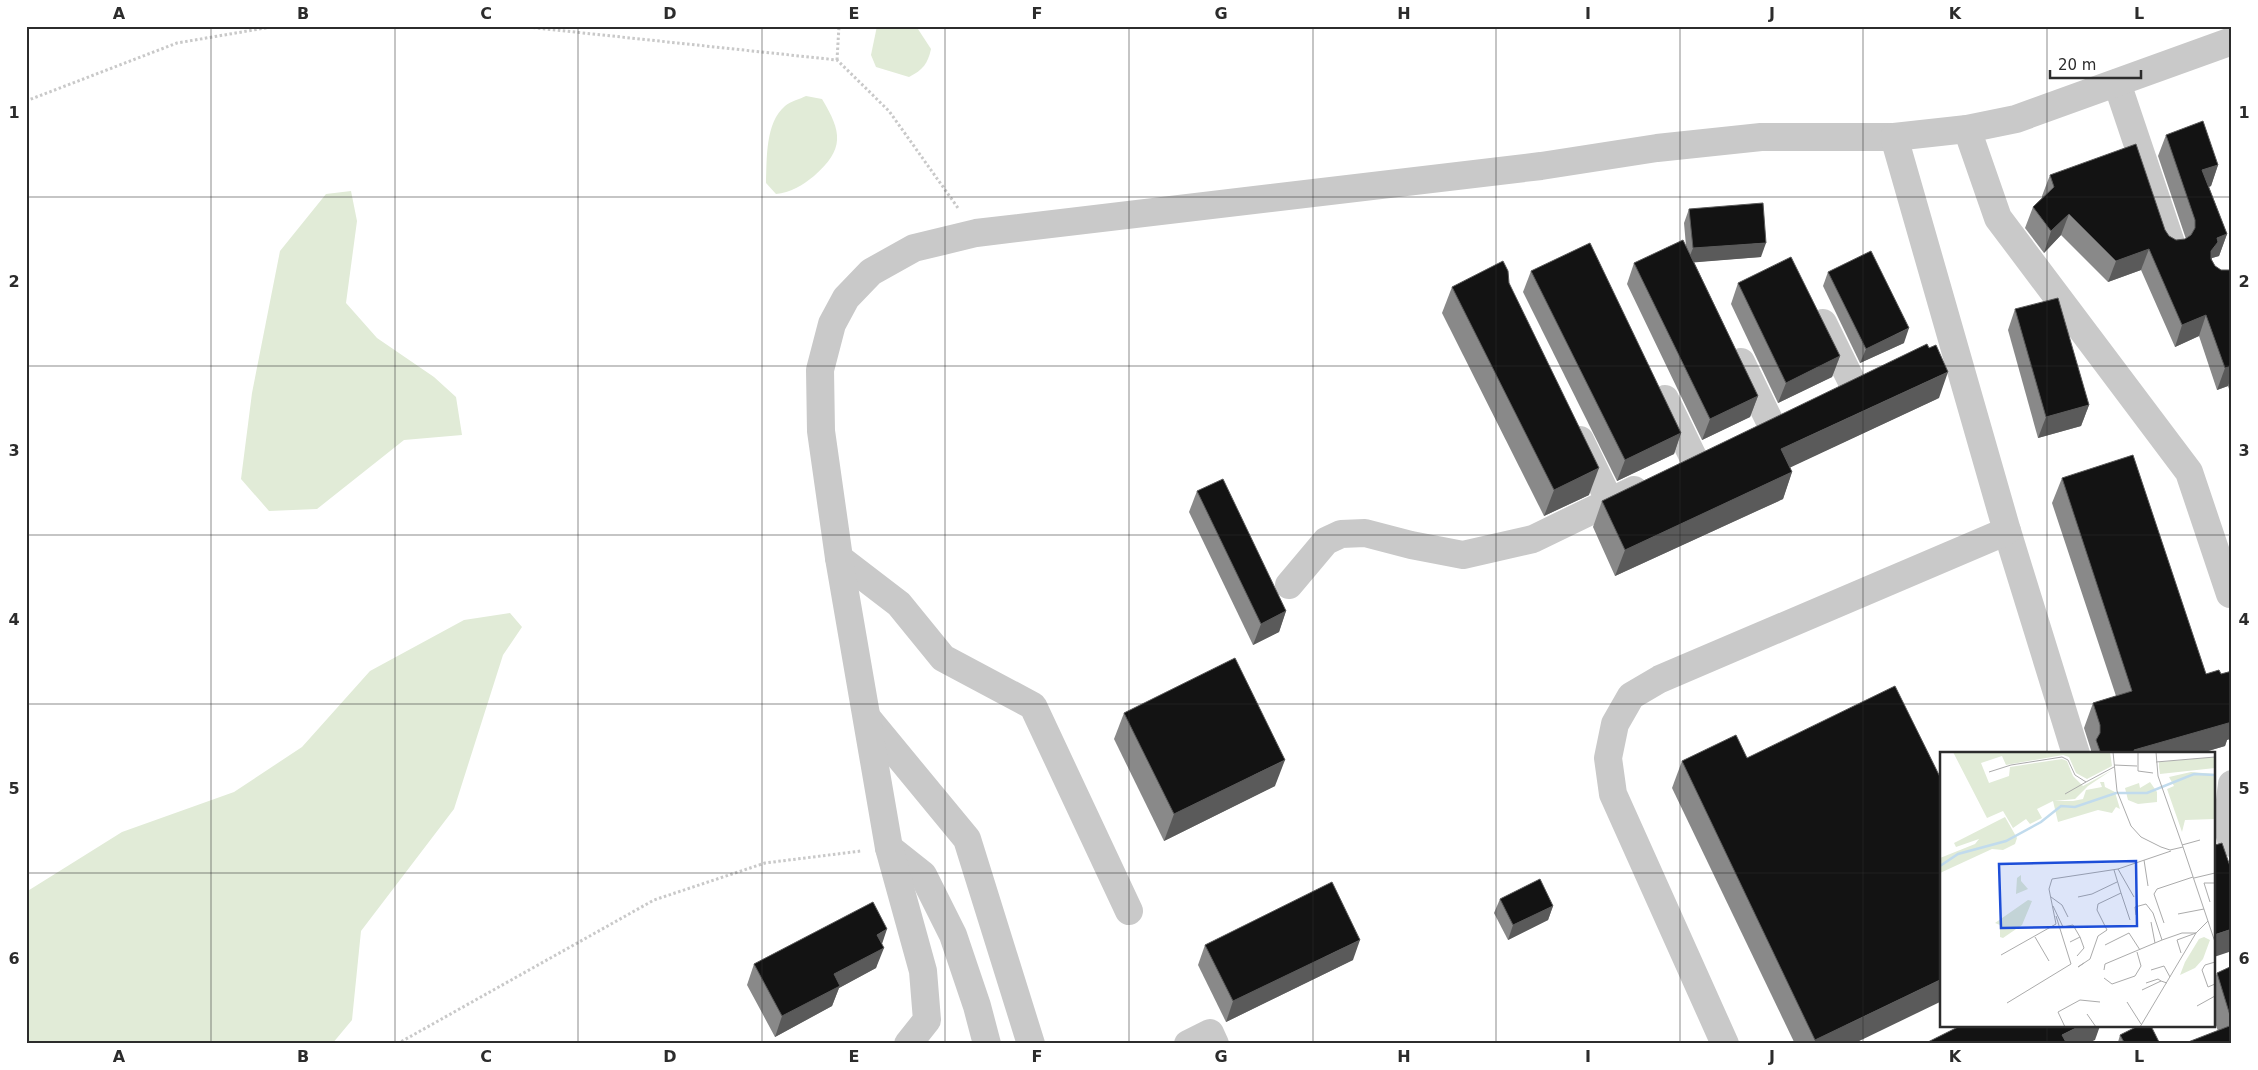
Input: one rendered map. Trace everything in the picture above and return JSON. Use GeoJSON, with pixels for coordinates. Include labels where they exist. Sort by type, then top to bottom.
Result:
{"type":"FeatureCollection","features":[{"type":"Feature","properties":{"kind":"street"},"geometry":{"type":"LineString","coordinates":[[908,1044],[927,1020],[923,971],[889,848],[839,558],[821,431],[820,370],[832,324],[846,298],[871,272],[914,248],[976,233],[1531,167],[1676,146],[1761,137],[1894,137],[1967,129],[2016,118],[2232,41]]}},
{"type":"Feature","properties":{"kind":"street"},"geometry":{"type":"LineString","coordinates":[[2116,83],[2172,246]]}},
{"type":"Feature","properties":{"kind":"street"},"geometry":{"type":"LineString","coordinates":[[1967,129],[1998,218],[2189,472],[2230,594]]}},
{"type":"Feature","properties":{"kind":"street"},"geometry":{"type":"LineString","coordinates":[[1894,137],[1942,341],[2007,531],[2075,752]]}},
{"type":"Feature","properties":{"kind":"street"},"geometry":{"type":"LineString","coordinates":[[1814,304],[1853,384]]}},
{"type":"Feature","properties":{"kind":"street"},"geometry":{"type":"LineString","coordinates":[[1730,338],[1771,424]]}},
{"type":"Feature","properties":{"kind":"street"},"geometry":{"type":"LineString","coordinates":[[1829,396],[1880,371]]}},
{"type":"Feature","properties":{"kind":"street"},"geometry":{"type":"LineString","coordinates":[[1653,374],[1695,461]]}},
{"type":"Feature","properties":{"kind":"street"},"geometry":{"type":"LineString","coordinates":[[1746,436],[1796,412]]}},
{"type":"Feature","properties":{"kind":"street"},"geometry":{"type":"LineString","coordinates":[[1568,415],[1610,502]]}},
{"type":"Feature","properties":{"kind":"street"},"geometry":{"type":"LineString","coordinates":[[1288,585],[1326,541],[1341,534],[1365,532],[1411,546],[1463,554],[1533,539],[1720,448]]}},
{"type":"Feature","properties":{"kind":"street"},"geometry":{"type":"LineString","coordinates":[[1725,1044],[1613,794],[1608,758],[1615,724],[1631,696],[1660,679],[2007,531]]}},
{"type":"Feature","properties":{"kind":"street"},"geometry":{"type":"LineString","coordinates":[[839,558],[899,604],[943,658],[1033,706],[1129,911]]}},
{"type":"Feature","properties":{"kind":"street"},"geometry":{"type":"LineString","coordinates":[[867,718],[967,839],[1031,1044]]}},
{"type":"Feature","properties":{"kind":"street"},"geometry":{"type":"LineString","coordinates":[[2232,784],[2227,825],[2232,843]]}},
{"type":"Feature","properties":{"kind":"street"},"geometry":{"type":"LineString","coordinates":[[889,848],[923,874],[953,935],[977,1006],[987,1044]]}},
{"type":"Feature","properties":{"kind":"street"},"geometry":{"type":"LineString","coordinates":[[1188,1044],[1210,1033],[1215,1044]]}},
{"type":"Feature","properties":{"kind":"path"},"geometry":{"type":"LineString","coordinates":[[26,102],[177,43],[278,26]]}},
{"type":"Feature","properties":{"kind":"path"},"geometry":{"type":"LineString","coordinates":[[518,26],[837,60],[889,111],[932,168],[976,233]]}},
{"type":"Feature","properties":{"kind":"path"},"geometry":{"type":"LineString","coordinates":[[837,60],[838,26]]}},
{"type":"Feature","properties":{"kind":"path"},"geometry":{"type":"LineString","coordinates":[[397,1044],[654,900],[765,863],[889,848]]}},
{"type":"Feature","properties":{"kind":"green space"},"geometry":{"type":"Polygon","coordinates":[[[877,26],[916,26],[931,49],[926,62],[918,72],[909,77],[876,67],[871,55],[877,26]]]}},
{"type":"Feature","properties":{"kind":"green space"},"geometry":{"type":"Polygon","coordinates":[[[806,96],[822,99],[829,111],[836,131],[837,140],[835,148],[831,157],[814,176],[791,190],[776,194],[766,183],[770,132],[778,113],[785,106],[806,96]]]}},
{"type":"Feature","properties":{"kind":"green space"},"geometry":{"type":"Polygon","coordinates":[[[351,191],[357,221],[346,303],[377,338],[434,377],[456,397],[462,435],[404,440],[317,509],[269,511],[241,479],[252,393],[280,251],[326,194],[351,191]]]}},
{"type":"Feature","properties":{"kind":"green space"},"geometry":{"type":"Polygon","coordinates":[[[510,613],[522,627],[503,655],[454,809],[361,931],[352,1020],[332,1044],[26,1044],[26,892],[122,832],[234,792],[302,747],[370,671],[464,620],[510,613]]]}},
{"type":"Feature","properties":{"kind":"building"},"geometry":{"type":"Polygon","coordinates":[[[2203,121],[2218,165],[2202,170],[2227,234],[2217,238],[2218,242],[2211,251],[2211,259],[2215,266],[2221,270],[2231,270],[2232,272],[2232,366],[2225,368],[2206,315],[2182,325],[2149,249],[2116,261],[2069,214],[2051,231],[2033,207],[2054,187],[2050,175],[2136,144],[2165,230],[2169,236],[2176,240],[2185,239],[2191,235],[2195,228],[2195,220],[2166,135],[2203,121]]]}},
{"type":"Feature","properties":{"kind":"building"},"geometry":{"type":"Polygon","coordinates":[[[1763,203],[1766,243],[1693,248],[1689,209],[1763,203]]]}},
{"type":"Feature","properties":{"kind":"building"},"geometry":{"type":"Polygon","coordinates":[[[1683,240],[1758,396],[1710,419],[1634,263],[1683,240]]]}},
{"type":"Feature","properties":{"kind":"building"},"geometry":{"type":"Polygon","coordinates":[[[1590,243],[1681,433],[1625,460],[1531,271],[1590,243]]]}},
{"type":"Feature","properties":{"kind":"building"},"geometry":{"type":"Polygon","coordinates":[[[1871,251],[1909,328],[1866,349],[1828,272],[1871,251]]]}},
{"type":"Feature","properties":{"kind":"building"},"geometry":{"type":"Polygon","coordinates":[[[1791,257],[1840,356],[1786,383],[1738,283],[1791,257]]]}},
{"type":"Feature","properties":{"kind":"building"},"geometry":{"type":"Polygon","coordinates":[[[1503,261],[1508,271],[1509,283],[1599,468],[1554,490],[1452,287],[1503,261]]]}},
{"type":"Feature","properties":{"kind":"building"},"geometry":{"type":"Polygon","coordinates":[[[2058,298],[2089,405],[2046,417],[2015,309],[2058,298]]]}},
{"type":"Feature","properties":{"kind":"building"},"geometry":{"type":"Polygon","coordinates":[[[1927,344],[1929,348],[1936,345],[1948,372],[1781,449],[1792,472],[1625,550],[1602,501],[1927,344]]]}},
{"type":"Feature","properties":{"kind":"building"},"geometry":{"type":"Polygon","coordinates":[[[2133,455],[2206,674],[2219,670],[2221,674],[2232,671],[2232,722],[2134,750],[2134,752],[2100,752],[2096,740],[2100,733],[2100,725],[2093,703],[2132,691],[2062,478],[2133,455]]]}},
{"type":"Feature","properties":{"kind":"building"},"geometry":{"type":"Polygon","coordinates":[[[1223,479],[1286,611],[1261,624],[1197,491],[1223,479]]]}},
{"type":"Feature","properties":{"kind":"building"},"geometry":{"type":"Polygon","coordinates":[[[1235,658],[1285,760],[1174,814],[1124,713],[1235,658]]]}},
{"type":"Feature","properties":{"kind":"building"},"geometry":{"type":"Polygon","coordinates":[[[1895,686],[1940,777],[1940,980],[1815,1040],[1682,761],[1736,735],[1747,758],[1895,686]]]}},
{"type":"Feature","properties":{"kind":"building"},"geometry":{"type":"Polygon","coordinates":[[[2222,843],[2232,872],[2232,929],[2216,934],[2216,845],[2222,843]]]}},
{"type":"Feature","properties":{"kind":"building"},"geometry":{"type":"Polygon","coordinates":[[[1540,879],[1553,906],[1513,925],[1500,899],[1540,879]]]}},
{"type":"Feature","properties":{"kind":"building"},"geometry":{"type":"Polygon","coordinates":[[[1332,882],[1360,940],[1233,1001],[1205,945],[1332,882]]]}},
{"type":"Feature","properties":{"kind":"building"},"geometry":{"type":"Polygon","coordinates":[[[873,902],[887,929],[877,935],[884,948],[834,974],[840,986],[782,1016],[754,964],[873,902]]]}},
{"type":"Feature","properties":{"kind":"building"},"geometry":{"type":"Polygon","coordinates":[[[2232,966],[2232,1022],[2217,973],[2232,966]]]}},
{"type":"Feature","properties":{"kind":"building"},"geometry":{"type":"Polygon","coordinates":[[[2232,1025],[2232,1044],[2183,1044],[2232,1025]]]}},
{"type":"Feature","properties":{"kind":"building"},"geometry":{"type":"Polygon","coordinates":[[[1956,1028],[2076,1028],[2062,1035],[2067,1044],[1924,1044],[1956,1028]]]}},
{"type":"Feature","properties":{"kind":"building"},"geometry":{"type":"Polygon","coordinates":[[[2134,1028],[2152,1028],[2160,1044],[2125,1044],[2120,1035],[2134,1028]]]}}]}
